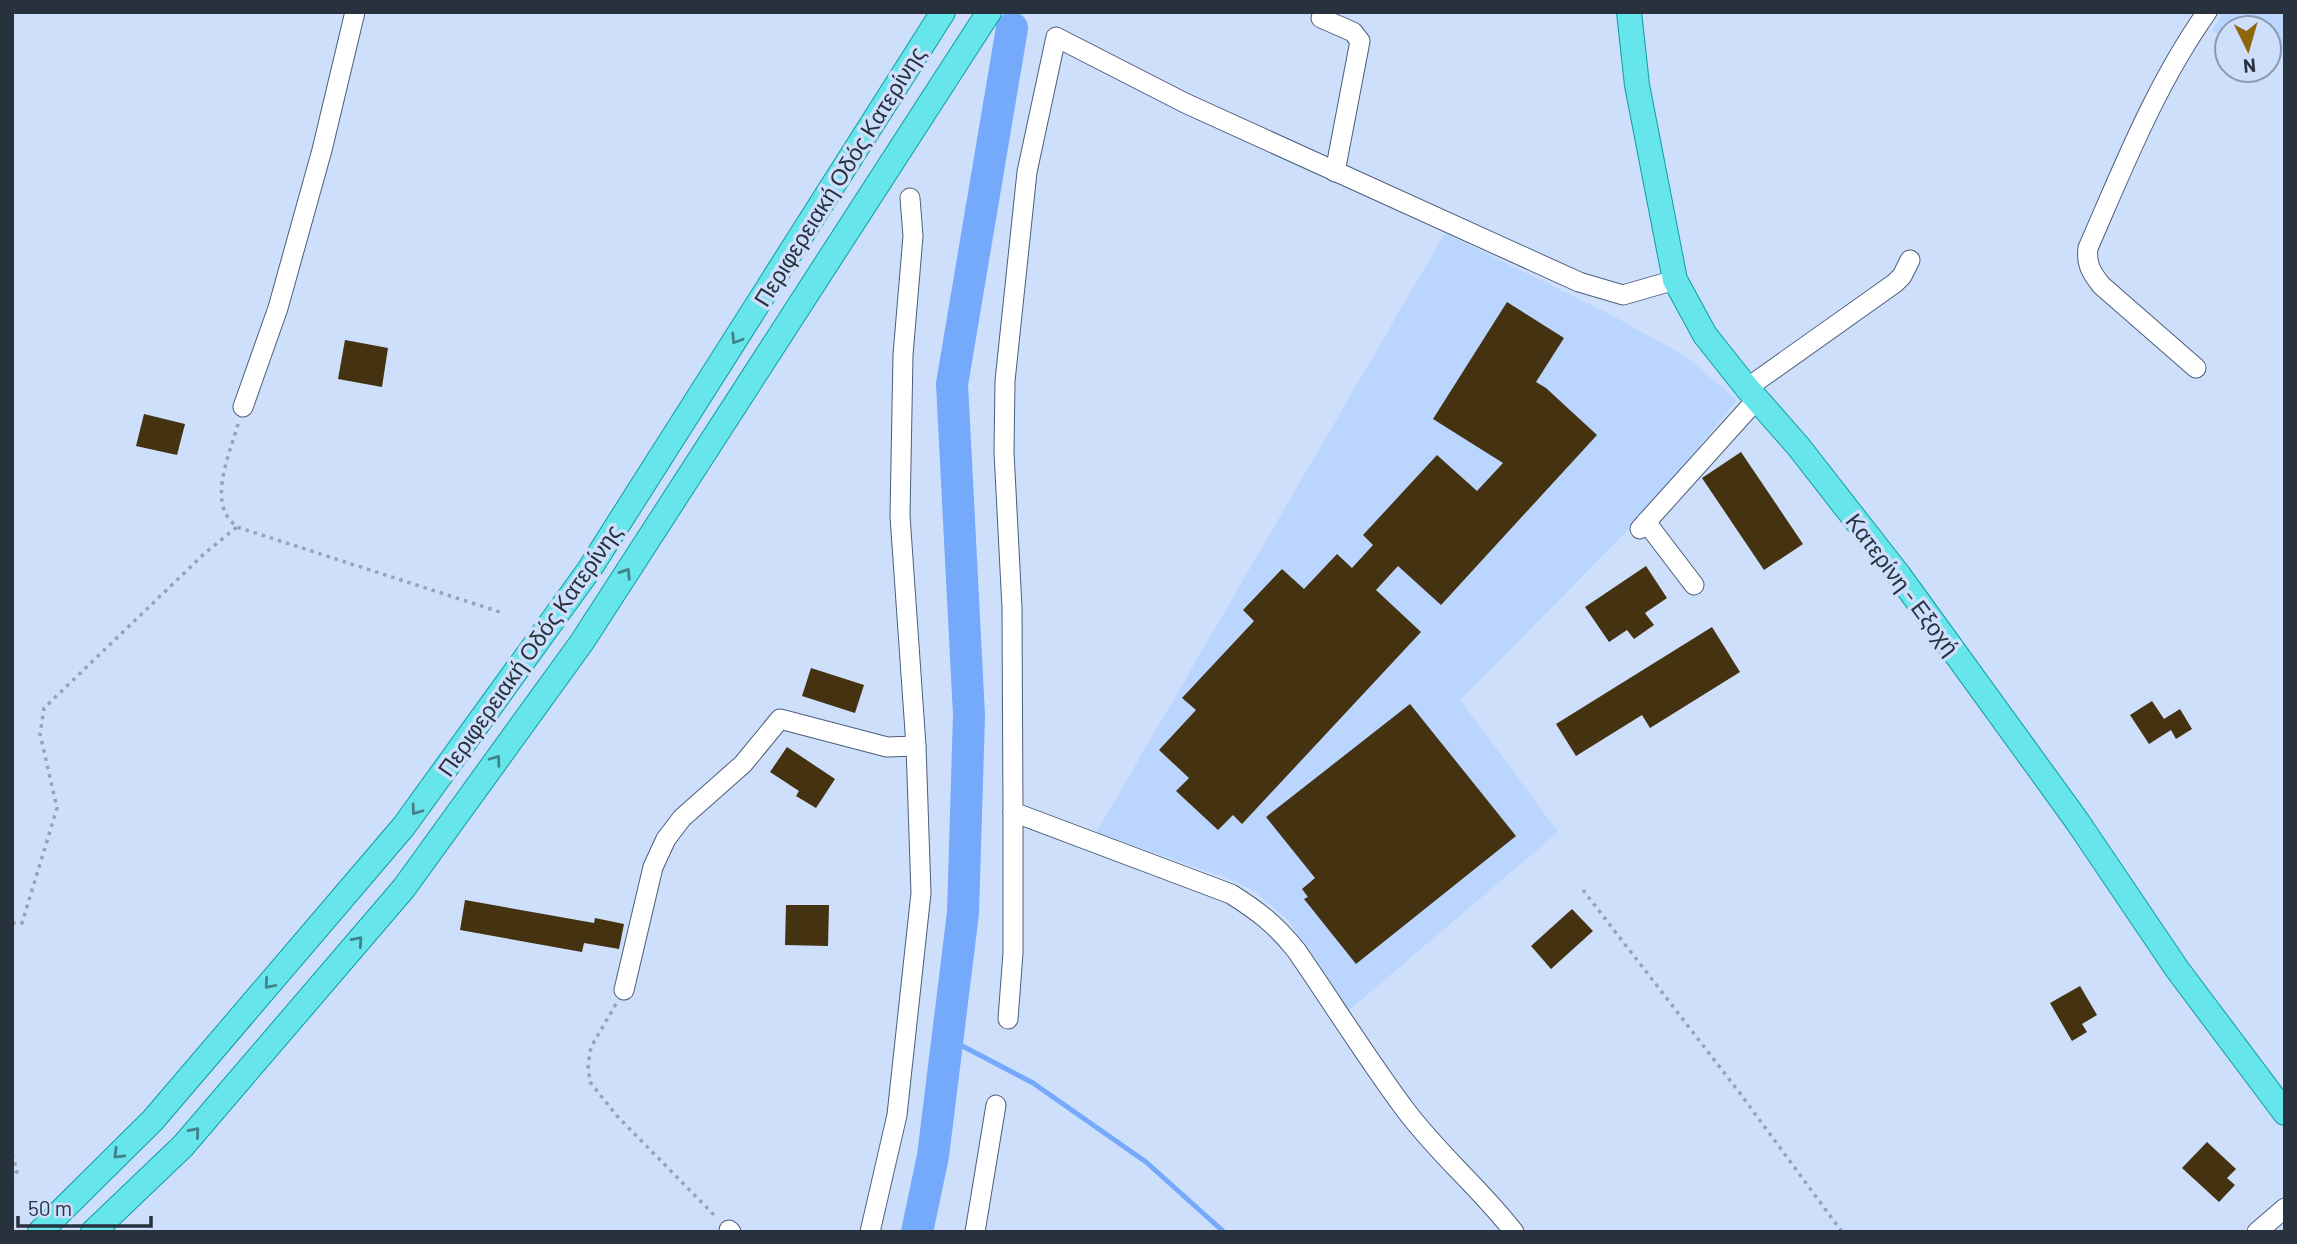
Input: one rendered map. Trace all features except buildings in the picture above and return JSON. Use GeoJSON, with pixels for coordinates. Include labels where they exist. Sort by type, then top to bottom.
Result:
{"type":"FeatureCollection","features":[{"type":"Feature","properties":{"kind":"main road","name":"Περιφερειακή Οδός Κατερίνης"},"geometry":{"type":"LineString","coordinates":[[40,1232],[153,1120],[404,826],[589,570],[943,12]]}},
{"type":"Feature","properties":{"kind":"main road","name":"Περιφερειακή Οδός Κατερίνης"},"geometry":{"type":"LineString","coordinates":[[93,1232],[183,1146],[404,888],[582,642],[989,12]]}},
{"type":"Feature","properties":{"kind":"main road","name":"Κατερίνη - Εξοχή"},"geometry":{"type":"LineString","coordinates":[[1629,12],[1637,85],[1675,280],[1705,334],[1798,446],[1898,574],[2077,821],[2177,969],[2285,1112]]}},
{"type":"Feature","properties":{"kind":"street"},"geometry":{"type":"LineString","coordinates":[[243,407],[278,308],[322,150],[355,12]]}},
{"type":"Feature","properties":{"kind":"street"},"geometry":{"type":"LineString","coordinates":[[2196,368],[2101,285],[2087,262],[2088,248],[2140,129],[2188,39],[2207,12]]}},
{"type":"Feature","properties":{"kind":"street"},"geometry":{"type":"LineString","coordinates":[[1321,18],[1353,32],[1360,41],[1335,172]]}},
{"type":"Feature","properties":{"kind":"street"},"geometry":{"type":"LineString","coordinates":[[1008,1019],[1013,953],[1013,812],[1012,608],[1004,452],[1006,381],[1027,172],[1056,37],[1185,103],[1579,282],[1623,295],[1675,280]]}},
{"type":"Feature","properties":{"kind":"street"},"geometry":{"type":"LineString","coordinates":[[870,1232],[897,1115],[921,893],[916,746],[900,516],[903,355],[913,236],[910,198]]}},
{"type":"Feature","properties":{"kind":"street"},"geometry":{"type":"LineString","coordinates":[[1694,585],[1643,525],[1752,393],[1895,283],[1910,260]]}},
{"type":"Feature","properties":{"kind":"street"},"geometry":{"type":"LineString","coordinates":[[624,990],[653,867],[666,839],[682,818],[743,764],[779,719],[887,747],[916,746]]}},
{"type":"Feature","properties":{"kind":"street"},"geometry":{"type":"LineString","coordinates":[[1013,812],[1231,894],[1260,913],[1280,930],[1296,950],[1405,1109],[1514,1232]]}},
{"type":"Feature","properties":{"kind":"street"},"geometry":{"type":"LineString","coordinates":[[975,1232],[996,1105]]}},
{"type":"Feature","properties":{"kind":"street"},"geometry":{"type":"LineString","coordinates":[[2257,1232],[2285,1208]]}},
{"type":"Feature","properties":{"kind":"path"},"geometry":{"type":"LineString","coordinates":[[243,407],[222,479],[226,514],[237,527],[503,614]]}},
{"type":"Feature","properties":{"kind":"path"},"geometry":{"type":"LineString","coordinates":[[12,923],[22,923],[57,808],[40,734],[44,708],[205,553],[237,527]]}},
{"type":"Feature","properties":{"kind":"path"},"geometry":{"type":"LineString","coordinates":[[1583,890],[1739,1092],[1842,1232]]}},
{"type":"Feature","properties":{"kind":"path"},"geometry":{"type":"LineString","coordinates":[[624,990],[591,1047],[588,1065],[590,1082],[617,1116],[730,1231]]}},
{"type":"Feature","properties":{"kind":"path"},"geometry":{"type":"LineString","coordinates":[[12,1154],[17,1171],[12,1180]]}},
{"type":"Feature","properties":{"kind":"shaded area"},"geometry":{"type":"Polygon","coordinates":[[[2285,12],[2285,59],[2283,14],[2222,14],[2285,12]]]}},
{"type":"Feature","properties":{"kind":"shaded area"},"geometry":{"type":"Polygon","coordinates":[[[1445,233],[1615,317],[1685,356],[1737,400],[1644,514],[1460,700],[1558,832],[1348,1011],[1288,920],[1255,892],[1230,879],[1096,833],[1445,233]]]}},
{"type":"Feature","properties":{"kind":"waterway"},"geometry":{"type":"LineString","coordinates":[[917,1232],[933,1156],[963,913],[969,715],[952,384],[1012,28]]}},
{"type":"Feature","properties":{"kind":"waterway"},"geometry":{"type":"LineString","coordinates":[[947,1038],[1033,1083],[1146,1162],[1224,1232]]}}]}
